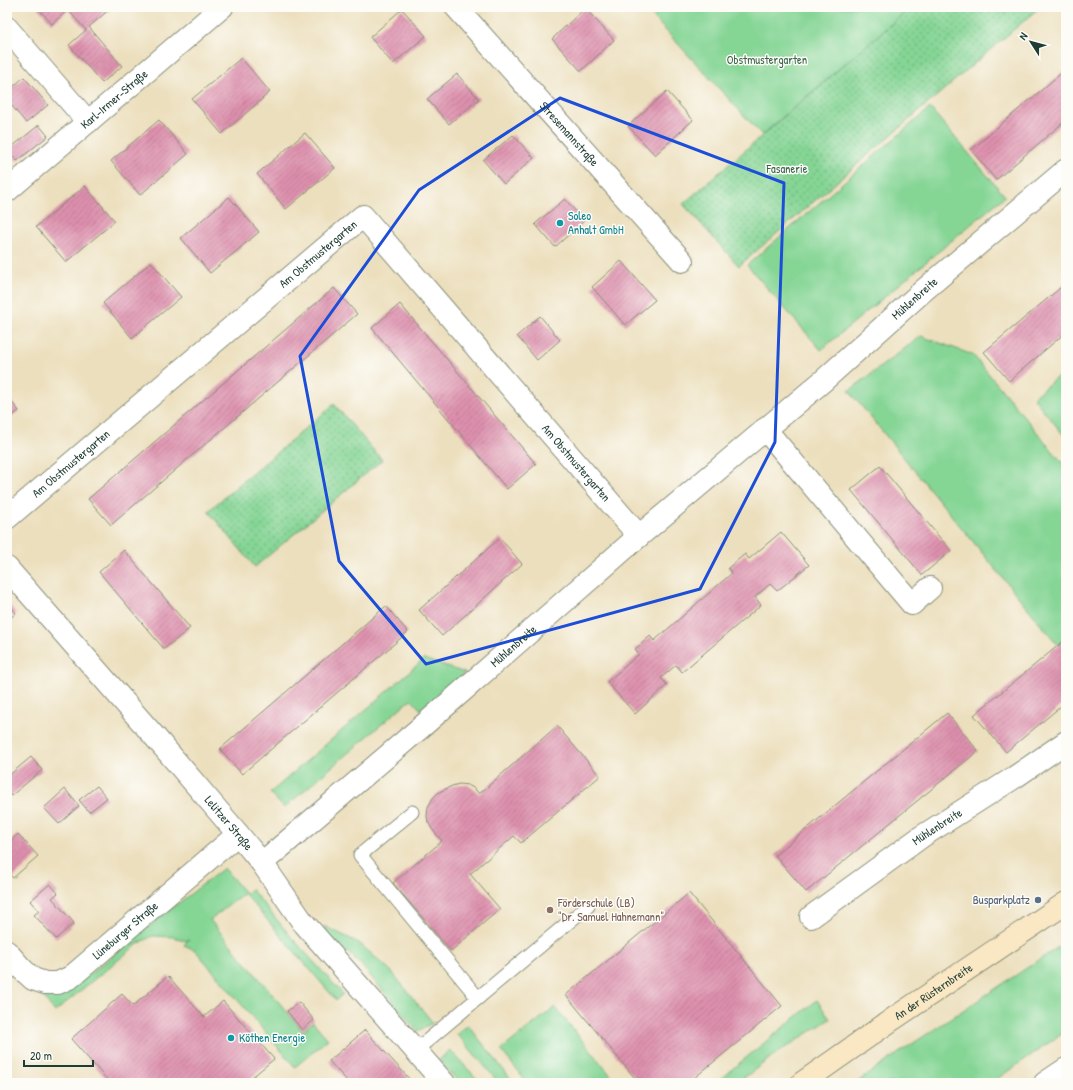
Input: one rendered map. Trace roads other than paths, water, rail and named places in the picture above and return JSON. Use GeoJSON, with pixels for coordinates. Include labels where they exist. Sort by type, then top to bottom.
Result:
{"type":"FeatureCollection","features":[{"type":"Feature","properties":{"kind":"main road","name":"An der Rüsternbreite"},"geometry":{"type":"LineString","coordinates":[[802,1083],[893,1019],[1066,903]]}},
{"type":"Feature","properties":{"kind":"street","name":"Karl-Irmer-Straße"},"geometry":{"type":"LineString","coordinates":[[7,191],[222,7]]}},
{"type":"Feature","properties":{"kind":"street","name":"Stresemannstraße"},"geometry":{"type":"LineString","coordinates":[[456,7],[682,261]]}},
{"type":"Feature","properties":{"kind":"street"},"geometry":{"type":"LineString","coordinates":[[7,28],[88,122]]}},
{"type":"Feature","properties":{"kind":"street","name":"Mühlenbreite"},"geometry":{"type":"LineString","coordinates":[[262,863],[426,723],[638,536],[824,380],[924,290],[1066,170]]}},
{"type":"Feature","properties":{"kind":"street","name":"Am Obstmustergarten"},"geometry":{"type":"LineString","coordinates":[[7,518],[363,216],[638,536]]}},
{"type":"Feature","properties":{"kind":"street"},"geometry":{"type":"LineString","coordinates":[[764,429],[912,604],[930,588]]}},
{"type":"Feature","properties":{"kind":"street","name":"Lelitzer Straße"},"geometry":{"type":"LineString","coordinates":[[7,568],[238,834],[262,863],[302,921],[444,1083]]}},
{"type":"Feature","properties":{"kind":"street","name":"Mühlenbreite"},"geometry":{"type":"LineString","coordinates":[[811,917],[921,837],[1015,777],[1066,742]]}},
{"type":"Feature","properties":{"kind":"street","name":"Lüneburger Straße"},"geometry":{"type":"LineString","coordinates":[[7,952],[22,969],[33,978],[45,983],[58,983],[71,977],[238,834]]}},
{"type":"Feature","properties":{"kind":"street"},"geometry":{"type":"LineString","coordinates":[[1045,1083],[1066,1069]]}},
{"type":"Feature","properties":{"kind":"lane"},"geometry":{"type":"LineString","coordinates":[[412,812],[360,855],[478,998]]}},
{"type":"Feature","properties":{"kind":"lane"},"geometry":{"type":"LineString","coordinates":[[415,1051],[588,906]]}},
{"type":"Feature","properties":{"kind":"place","name":"Soleo Anhalt GmbH"},"geometry":{"type":"Point","coordinates":[560,223]}},
{"type":"Feature","properties":{"kind":"place","name":"Busparkplatz"},"geometry":{"type":"Point","coordinates":[1038,900]}},
{"type":"Feature","properties":{"kind":"place","name":"Förderschule (LB) \"Dr. Samuel Hahnemann\""},"geometry":{"type":"Point","coordinates":[550,910]}},
{"type":"Feature","properties":{"kind":"place","name":"Köthen Energie"},"geometry":{"type":"Point","coordinates":[231,1038]}},
{"type":"Feature","properties":{"kind":"park label","name":"Obstmustergarten"},"geometry":{"type":"Point","coordinates":[767,60]}},
{"type":"Feature","properties":{"kind":"park label","name":"Fasanerie"},"geometry":{"type":"Point","coordinates":[787,169]}}]}
